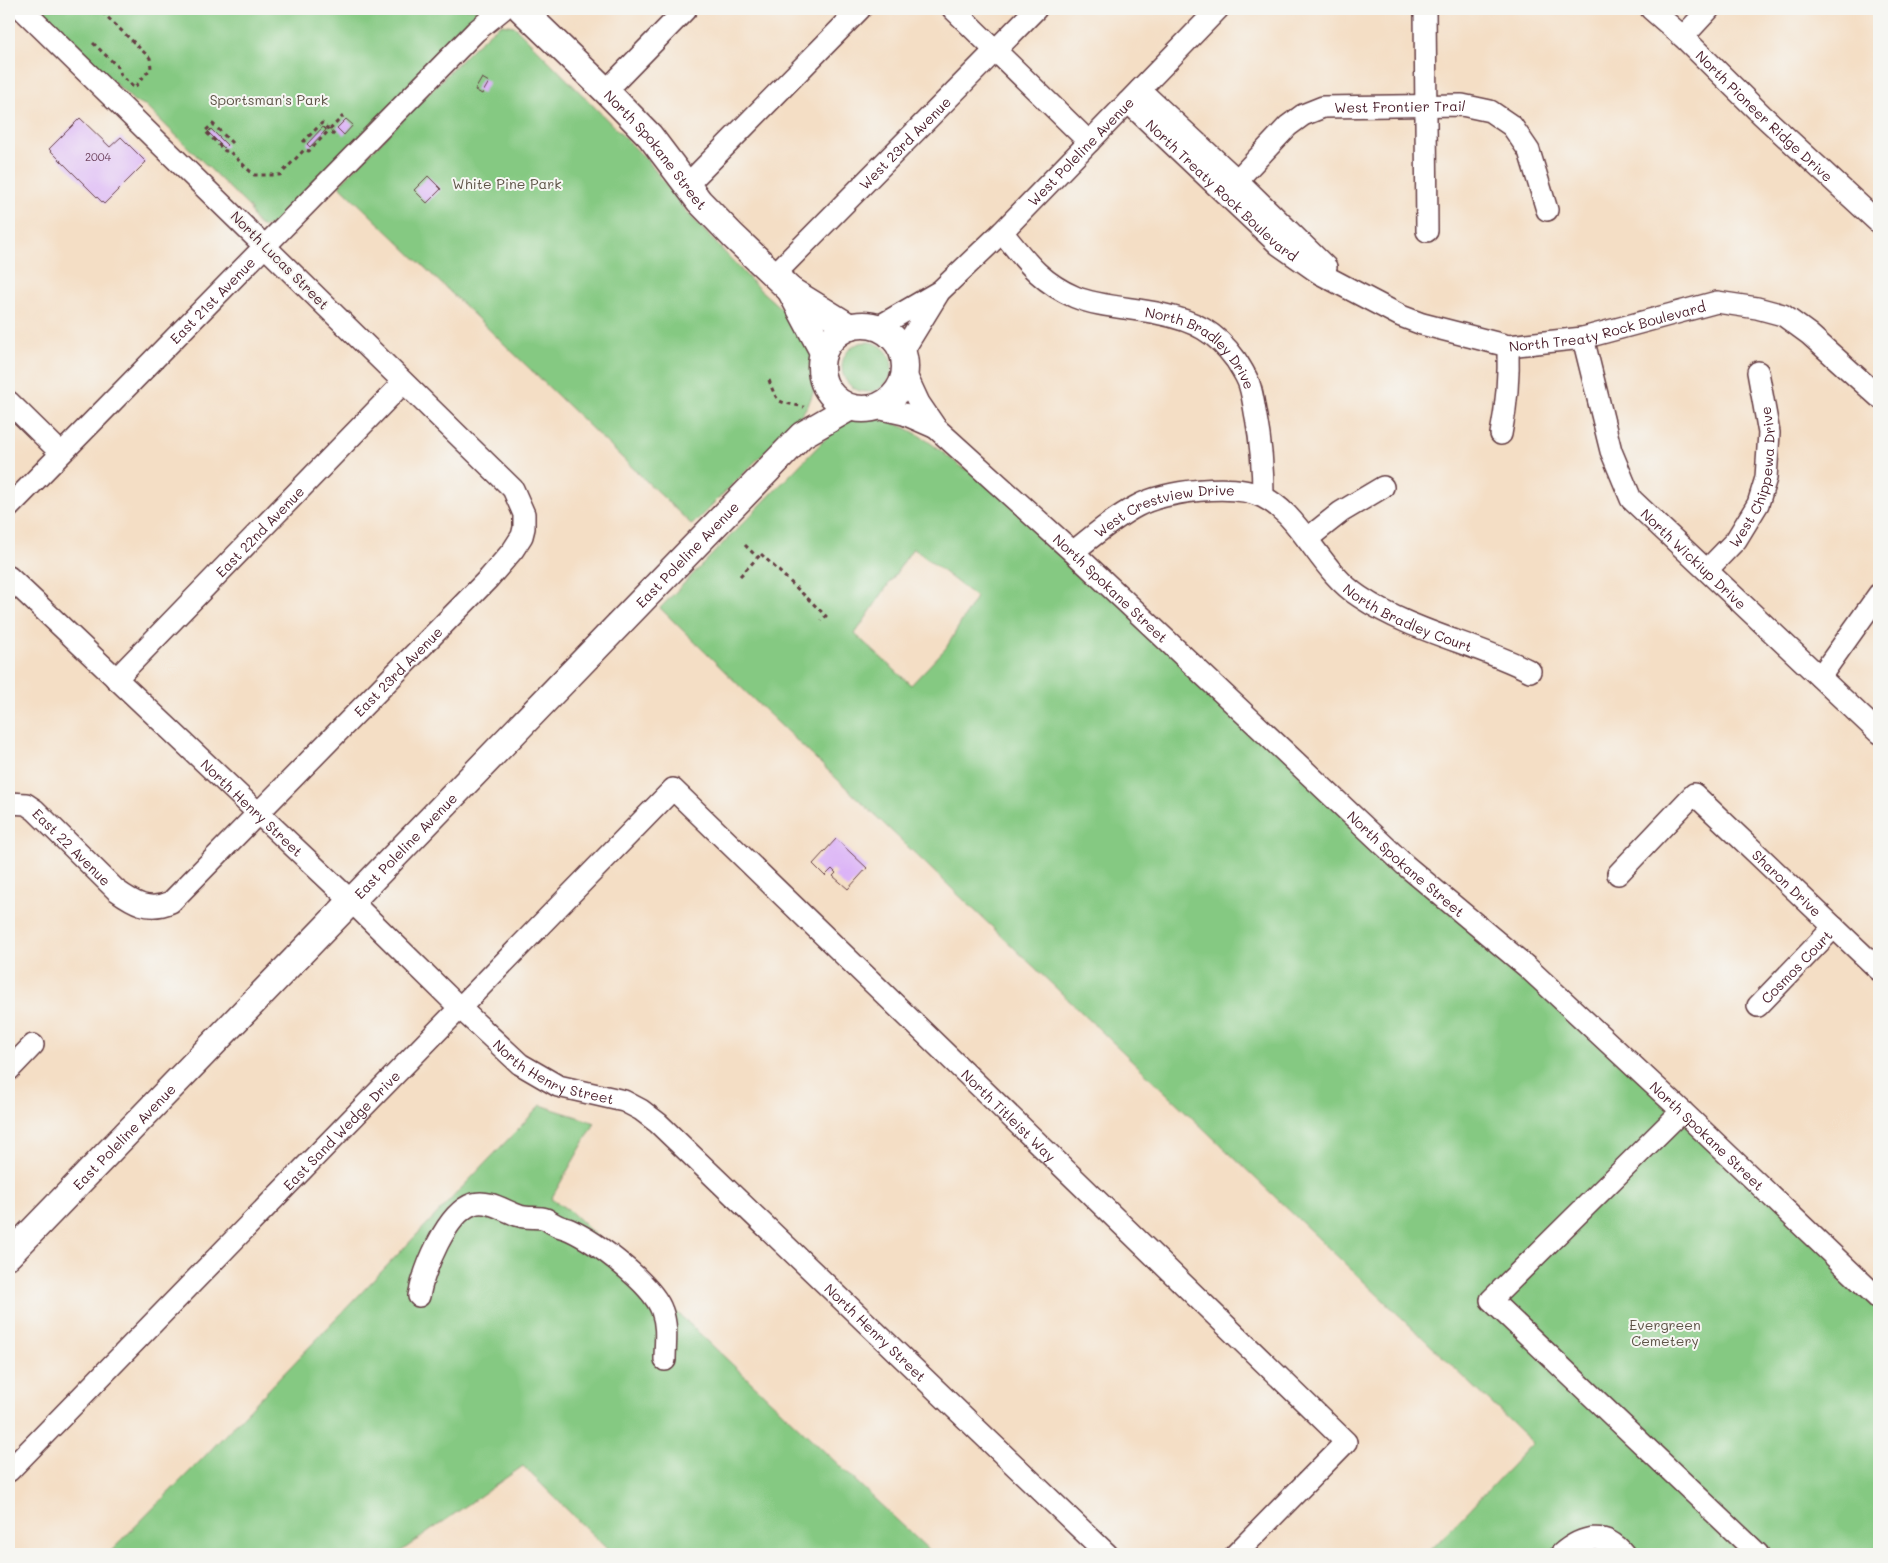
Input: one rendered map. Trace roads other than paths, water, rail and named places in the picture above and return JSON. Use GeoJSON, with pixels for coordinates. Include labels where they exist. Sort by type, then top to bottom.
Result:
{"type":"FeatureCollection","features":[{"type":"Feature","properties":{"kind":"main road","name":"North Spokane Street"},"geometry":{"type":"LineString","coordinates":[[521,9],[650,136],[687,185],[732,236],[782,282],[850,327]]}},
{"type":"Feature","properties":{"kind":"main road","name":"North Spokane Street"},"geometry":{"type":"LineString","coordinates":[[782,282],[822,364]]}},
{"type":"Feature","properties":{"kind":"main road"},"geometry":{"type":"LineString","coordinates":[[864,325],[878,327],[897,341],[904,363],[902,386],[887,403],[877,408],[863,410],[849,408],[836,401],[827,390],[822,364],[834,336],[850,327],[864,325]]}},
{"type":"Feature","properties":{"kind":"main road","name":"East Poleline Avenue"},"geometry":{"type":"LineString","coordinates":[[9,1255],[802,435],[812,417],[818,399],[822,364]]}},
{"type":"Feature","properties":{"kind":"main road","name":"East Poleline Avenue"},"geometry":{"type":"LineString","coordinates":[[802,435],[849,408]]}},
{"type":"Feature","properties":{"kind":"street","name":"North Lucas Street"},"geometry":{"type":"LineString","coordinates":[[22,9],[513,489],[518,496],[525,521]]}},
{"type":"Feature","properties":{"kind":"street","name":"East 21st Avenue"},"geometry":{"type":"LineString","coordinates":[[9,507],[476,31],[502,9]]}},
{"type":"Feature","properties":{"kind":"street"},"geometry":{"type":"LineString","coordinates":[[606,91],[686,9]]}},
{"type":"Feature","properties":{"kind":"street"},"geometry":{"type":"LineString","coordinates":[[687,185],[860,9]]}},
{"type":"Feature","properties":{"kind":"street"},"geometry":{"type":"LineString","coordinates":[[953,9],[1089,142]]}},
{"type":"Feature","properties":{"kind":"street","name":"West 23rd Avenue"},"geometry":{"type":"LineString","coordinates":[[782,282],[995,50],[1036,9]]}},
{"type":"Feature","properties":{"kind":"street","name":"West Poleline Avenue"},"geometry":{"type":"LineString","coordinates":[[878,327],[940,291],[1002,232],[1218,9]]}},
{"type":"Feature","properties":{"kind":"street"},"geometry":{"type":"LineString","coordinates":[[1426,9],[1427,231]]}},
{"type":"Feature","properties":{"kind":"street","name":"North Pioneer Ridge Drive"},"geometry":{"type":"LineString","coordinates":[[1651,9],[1879,223]]}},
{"type":"Feature","properties":{"kind":"street"},"geometry":{"type":"LineString","coordinates":[[1683,37],[1709,9]]}},
{"type":"Feature","properties":{"kind":"street","name":"North Treaty Rock Boulevard"},"geometry":{"type":"LineString","coordinates":[[1134,96],[1231,187],[1298,259],[1319,273],[1401,316],[1431,326],[1508,346],[1583,338],[1717,302],[1757,308],[1783,315],[1810,334],[1879,398]]}},
{"type":"Feature","properties":{"kind":"street","name":"West Frontier Trail"},"geometry":{"type":"LineString","coordinates":[[1231,187],[1288,126],[1304,115],[1322,107],[1462,105],[1490,111],[1512,126],[1529,151],[1547,210]]}},
{"type":"Feature","properties":{"kind":"street","name":"North Bradley Drive"},"geometry":{"type":"LineString","coordinates":[[1002,232],[1033,270],[1056,288],[1087,301],[1189,321],[1199,325],[1226,346],[1250,385],[1263,473],[1263,496]]}},
{"type":"Feature","properties":{"kind":"street","name":"West Poleline Avenue"},"geometry":{"type":"LineString","coordinates":[[904,363],[940,291]]}},
{"type":"Feature","properties":{"kind":"street","name":"North Wickiup Drive"},"geometry":{"type":"LineString","coordinates":[[1583,338],[1611,451],[1631,499],[1879,733]]}},
{"type":"Feature","properties":{"kind":"street"},"geometry":{"type":"LineString","coordinates":[[1501,434],[1506,411],[1509,375],[1508,346]]}},
{"type":"Feature","properties":{"kind":"street","name":"North Spokane Street"},"geometry":{"type":"LineString","coordinates":[[904,363],[919,403],[936,428],[1072,552],[1405,865],[1527,967],[1682,1111],[1879,1299]]}},
{"type":"Feature","properties":{"kind":"street","name":"West Chippewa Drive"},"geometry":{"type":"LineString","coordinates":[[1707,570],[1736,540],[1758,504],[1766,478],[1769,433],[1758,372]]}},
{"type":"Feature","properties":{"kind":"street","name":"East 22nd Avenue"},"geometry":{"type":"LineString","coordinates":[[116,679],[404,383]]}},
{"type":"Feature","properties":{"kind":"street"},"geometry":{"type":"LineString","coordinates":[[9,402],[61,453]]}},
{"type":"Feature","properties":{"kind":"street","name":"North Spokane Street"},"geometry":{"type":"LineString","coordinates":[[877,408],[904,414],[936,428]]}},
{"type":"Feature","properties":{"kind":"street"},"geometry":{"type":"LineString","coordinates":[[1263,496],[1286,514],[1307,538],[1341,512],[1383,487]]}},
{"type":"Feature","properties":{"kind":"street","name":"West Crestview Drive"},"geometry":{"type":"LineString","coordinates":[[1072,552],[1136,506],[1160,497],[1188,491],[1206,490],[1239,490],[1263,496]]}},
{"type":"Feature","properties":{"kind":"street","name":"East 23rd Avenue"},"geometry":{"type":"LineString","coordinates":[[131,901],[150,908],[171,902],[257,812],[489,578],[513,550],[522,536],[525,521]]}},
{"type":"Feature","properties":{"kind":"street","name":"North Bradley Court"},"geometry":{"type":"LineString","coordinates":[[1307,538],[1337,579],[1361,598],[1409,625],[1485,652],[1530,671]]}},
{"type":"Feature","properties":{"kind":"street","name":"North Henry Street"},"geometry":{"type":"LineString","coordinates":[[9,576],[352,901],[460,1008],[520,1064],[558,1086],[624,1101],[658,1123],[1107,1554]]}},
{"type":"Feature","properties":{"kind":"street"},"geometry":{"type":"LineString","coordinates":[[1820,676],[1879,594]]}},
{"type":"Feature","properties":{"kind":"street","name":"East Sand Wedge Drive"},"geometry":{"type":"LineString","coordinates":[[9,1471],[673,789]]}},
{"type":"Feature","properties":{"kind":"street","name":"North Titleist Way"},"geometry":{"type":"LineString","coordinates":[[673,789],[1346,1442],[1236,1554]]}},
{"type":"Feature","properties":{"kind":"street","name":"Sharon Drive"},"geometry":{"type":"LineString","coordinates":[[1618,874],[1694,794],[1879,970]]}},
{"type":"Feature","properties":{"kind":"street","name":"East 22 Avenue"},"geometry":{"type":"LineString","coordinates":[[9,803],[26,804],[35,810],[116,890],[131,901]]}},
{"type":"Feature","properties":{"kind":"street","name":"Cosmos Court"},"geometry":{"type":"LineString","coordinates":[[1758,1006],[1834,927]]}},
{"type":"Feature","properties":{"kind":"street"},"geometry":{"type":"LineString","coordinates":[[9,1070],[33,1045]]}},
{"type":"Feature","properties":{"kind":"street"},"geometry":{"type":"LineString","coordinates":[[1682,1111],[1491,1300],[1758,1554]]}},
{"type":"Feature","properties":{"kind":"street"},"geometry":{"type":"LineString","coordinates":[[419,1296],[425,1270],[442,1237],[460,1212],[466,1208],[482,1203],[519,1216],[545,1218],[556,1225],[571,1230],[601,1248],[632,1274],[658,1300],[665,1325],[665,1360]]}},
{"type":"Feature","properties":{"kind":"street"},"geometry":{"type":"LineString","coordinates":[[1561,1554],[1581,1541],[1594,1538],[1612,1542],[1624,1554]]}},
{"type":"Feature","properties":{"kind":"park label","name":"Sportsman's Park"},"geometry":{"type":"Point","coordinates":[269,99]}},
{"type":"Feature","properties":{"kind":"park label","name":"White Pine Park"},"geometry":{"type":"Point","coordinates":[507,183]}},
{"type":"Feature","properties":{"kind":"park label","name":"Evergreen Cemetery"},"geometry":{"type":"Point","coordinates":[1665,1332]}}]}
